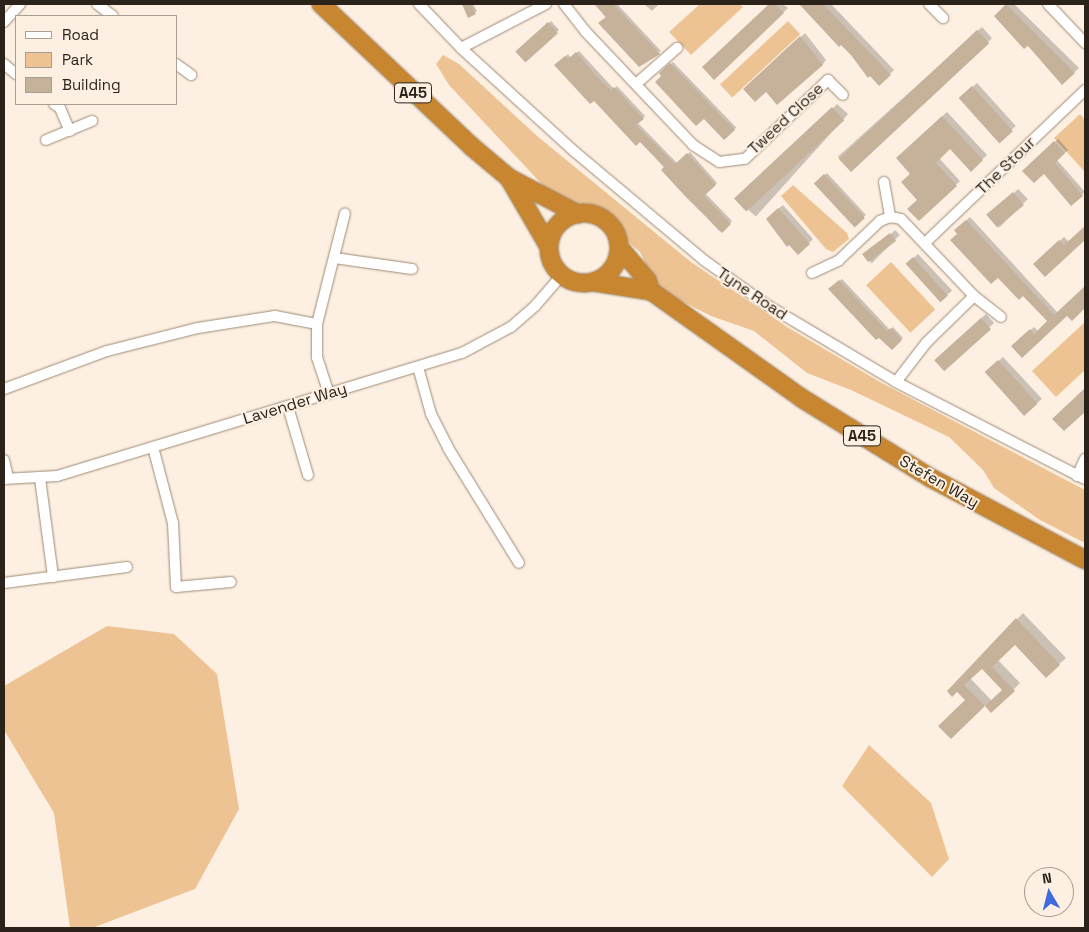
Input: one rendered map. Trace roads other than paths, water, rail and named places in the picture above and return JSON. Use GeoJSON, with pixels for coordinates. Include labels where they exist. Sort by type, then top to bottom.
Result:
{"type":"FeatureCollection","features":[{"type":"Feature","properties":{"kind":"highway","name":"A45"},"geometry":{"type":"LineString","coordinates":[[321,4],[471,146],[509,178],[578,214]]}},
{"type":"Feature","properties":{"kind":"highway","name":"A45"},"geometry":{"type":"LineString","coordinates":[[509,178],[548,245]]}},
{"type":"Feature","properties":{"kind":"highway"},"geometry":{"type":"LineString","coordinates":[[578,214],[590,214],[610,225],[619,247],[612,269],[594,282],[577,282],[561,276],[551,262],[548,245],[558,224],[578,214]]}},
{"type":"Feature","properties":{"kind":"highway","name":"Stefen Way"},"geometry":{"type":"LineString","coordinates":[[619,247],[647,280],[651,291]]}},
{"type":"Feature","properties":{"kind":"highway","name":"Stefen Way"},"geometry":{"type":"LineString","coordinates":[[594,282],[651,291],[731,350],[872,443],[992,512],[1085,560]]}},
{"type":"Feature","properties":{"kind":"street"},"geometry":{"type":"LineString","coordinates":[[4,22],[20,4]]}},
{"type":"Feature","properties":{"kind":"street"},"geometry":{"type":"LineString","coordinates":[[97,4],[112,15]]}},
{"type":"Feature","properties":{"kind":"street","name":"Tyne Road"},"geometry":{"type":"LineString","coordinates":[[419,4],[461,48],[575,152],[705,262],[767,305],[896,382],[1081,477]]}},
{"type":"Feature","properties":{"kind":"street"},"geometry":{"type":"LineString","coordinates":[[461,48],[546,4]]}},
{"type":"Feature","properties":{"kind":"street","name":"Tweed Close"},"geometry":{"type":"LineString","coordinates":[[564,4],[585,31],[693,146],[719,162],[745,159],[828,80],[843,95]]}},
{"type":"Feature","properties":{"kind":"street"},"geometry":{"type":"LineString","coordinates":[[929,4],[944,18]]}},
{"type":"Feature","properties":{"kind":"street"},"geometry":{"type":"LineString","coordinates":[[1048,4],[1085,43]]}},
{"type":"Feature","properties":{"kind":"street"},"geometry":{"type":"LineString","coordinates":[[636,84],[677,48]]}},
{"type":"Feature","properties":{"kind":"street"},"geometry":{"type":"LineString","coordinates":[[4,64],[15,73]]}},
{"type":"Feature","properties":{"kind":"street"},"geometry":{"type":"LineString","coordinates":[[178,65],[191,75]]}},
{"type":"Feature","properties":{"kind":"street","name":"The Stour"},"geometry":{"type":"LineString","coordinates":[[926,242],[1085,90]]}},
{"type":"Feature","properties":{"kind":"street"},"geometry":{"type":"LineString","coordinates":[[56,105],[60,108],[70,131]]}},
{"type":"Feature","properties":{"kind":"street"},"geometry":{"type":"LineString","coordinates":[[46,140],[92,121]]}},
{"type":"Feature","properties":{"kind":"street"},"geometry":{"type":"LineString","coordinates":[[884,182],[890,218]]}},
{"type":"Feature","properties":{"kind":"street"},"geometry":{"type":"LineString","coordinates":[[329,394],[317,358],[317,324],[345,213]]}},
{"type":"Feature","properties":{"kind":"street"},"geometry":{"type":"LineString","coordinates":[[812,273],[838,261],[880,221],[890,218],[901,219],[926,242],[974,296],[1001,317]]}},
{"type":"Feature","properties":{"kind":"street"},"geometry":{"type":"LineString","coordinates":[[334,258],[412,269]]}},
{"type":"Feature","properties":{"kind":"street","name":"Lavender Way"},"geometry":{"type":"LineString","coordinates":[[6,478],[40,478],[153,447],[462,353],[511,327],[535,306],[561,276]]}},
{"type":"Feature","properties":{"kind":"street"},"geometry":{"type":"LineString","coordinates":[[896,382],[926,343],[974,296]]}},
{"type":"Feature","properties":{"kind":"street"},"geometry":{"type":"LineString","coordinates":[[4,389],[107,352],[198,328],[275,316],[317,324]]}},
{"type":"Feature","properties":{"kind":"street"},"geometry":{"type":"LineString","coordinates":[[418,367],[431,414],[448,448],[519,563]]}},
{"type":"Feature","properties":{"kind":"street"},"geometry":{"type":"LineString","coordinates":[[288,407],[308,475]]}},
{"type":"Feature","properties":{"kind":"street"},"geometry":{"type":"LineString","coordinates":[[153,447],[172,523],[176,586],[232,582]]}},
{"type":"Feature","properties":{"kind":"street"},"geometry":{"type":"LineString","coordinates":[[1081,477],[1085,459]]}},
{"type":"Feature","properties":{"kind":"street"},"geometry":{"type":"LineString","coordinates":[[4,460],[6,478]]}},
{"type":"Feature","properties":{"kind":"street"},"geometry":{"type":"LineString","coordinates":[[40,478],[53,577]]}},
{"type":"Feature","properties":{"kind":"street"},"geometry":{"type":"LineString","coordinates":[[4,583],[126,567]]}}]}
